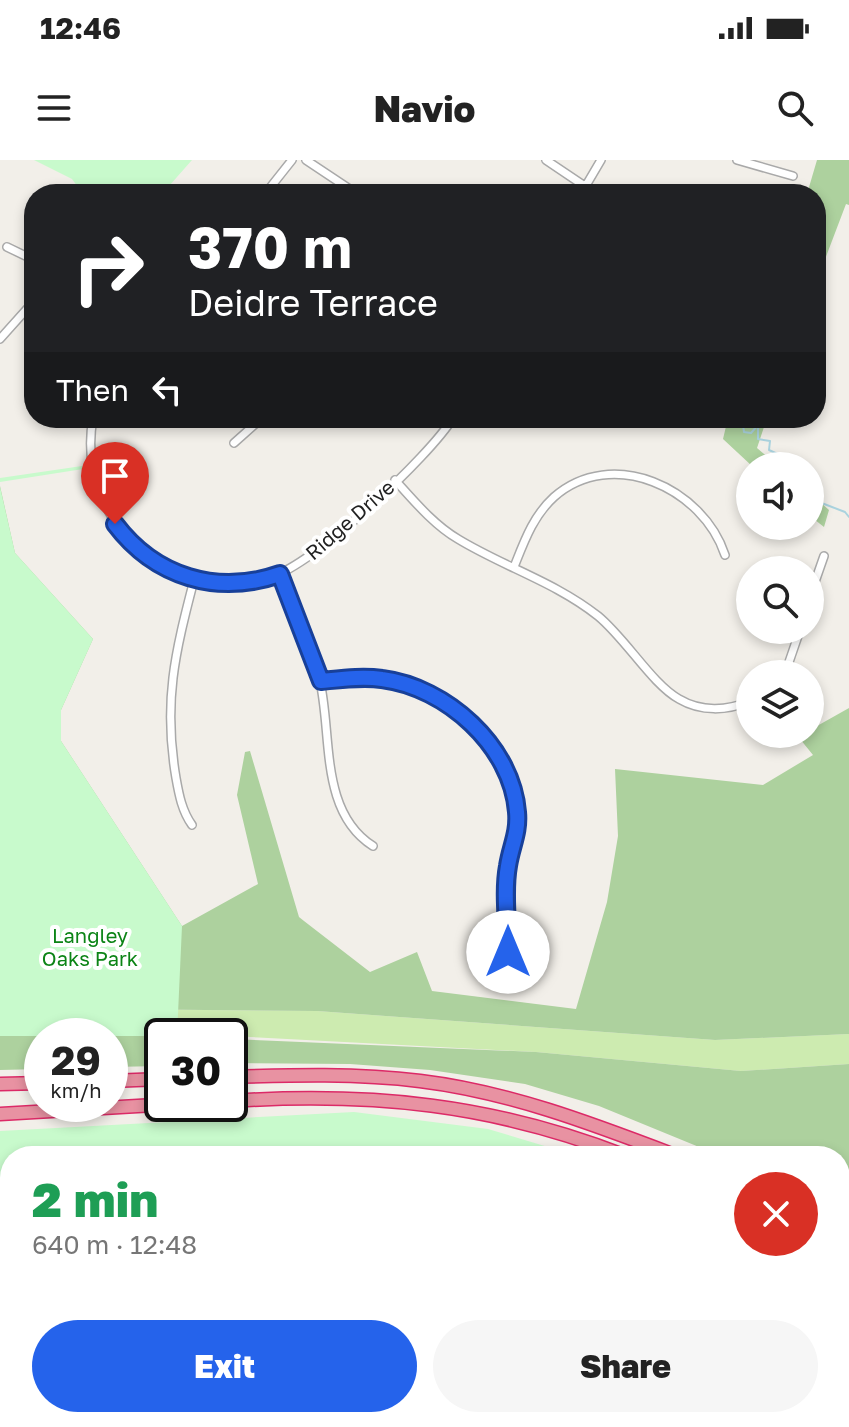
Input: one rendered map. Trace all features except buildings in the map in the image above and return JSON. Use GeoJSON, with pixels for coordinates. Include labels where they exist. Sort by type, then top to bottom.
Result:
{"type":"FeatureCollection","features":[{"type":"Feature","properties":{"kind":"highway"},"geometry":{"type":"LineString","coordinates":[[248,1077],[359,1076],[465,1088],[555,1110],[650,1146]]}},
{"type":"Feature","properties":{"kind":"highway"},"geometry":{"type":"LineString","coordinates":[[0,1084],[24,1083]]}},
{"type":"Feature","properties":{"kind":"highway"},"geometry":{"type":"LineString","coordinates":[[248,1100],[353,1097],[462,1108],[549,1128],[598,1146]]}},
{"type":"Feature","properties":{"kind":"highway"},"geometry":{"type":"LineString","coordinates":[[0,1114],[144,1106]]}},
{"type":"Feature","properties":{"kind":"street"},"geometry":{"type":"LineString","coordinates":[[273,184],[292,160]]}},
{"type":"Feature","properties":{"kind":"street"},"geometry":{"type":"LineString","coordinates":[[306,160],[342,184]]}},
{"type":"Feature","properties":{"kind":"street"},"geometry":{"type":"LineString","coordinates":[[546,160],[575,184]]}},
{"type":"Feature","properties":{"kind":"street"},"geometry":{"type":"LineString","coordinates":[[588,184],[601,160]]}},
{"type":"Feature","properties":{"kind":"street"},"geometry":{"type":"LineString","coordinates":[[737,160],[793,176]]}},
{"type":"Feature","properties":{"kind":"street"},"geometry":{"type":"LineString","coordinates":[[7,247],[24,255]]}},
{"type":"Feature","properties":{"kind":"street"},"geometry":{"type":"LineString","coordinates":[[0,339],[24,312]]}},
{"type":"Feature","properties":{"kind":"street","name":"Ridge Drive"},"geometry":{"type":"LineString","coordinates":[[93,428],[92,468],[110,517],[146,557],[194,580],[236,584],[280,574],[314,554],[435,444],[446,428]]}},
{"type":"Feature","properties":{"kind":"street"},"geometry":{"type":"LineString","coordinates":[[234,443],[251,428]]}},
{"type":"Feature","properties":{"kind":"street"},"geometry":{"type":"LineString","coordinates":[[514,567],[536,518],[552,499],[581,481],[615,474],[637,476],[666,487],[709,523],[725,555]]}},
{"type":"Feature","properties":{"kind":"street"},"geometry":{"type":"LineString","coordinates":[[395,480],[449,534],[547,582],[596,615],[631,647],[664,688],[680,700],[714,709],[736,704]]}},
{"type":"Feature","properties":{"kind":"street"},"geometry":{"type":"LineString","coordinates":[[280,574],[321,681],[334,784],[341,808],[353,828],[373,846]]}},
{"type":"Feature","properties":{"kind":"street"},"geometry":{"type":"LineString","coordinates":[[192,825],[183,808],[174,763],[170,691],[176,649],[194,580]]}},
{"type":"Feature","properties":{"kind":"street"},"geometry":{"type":"LineString","coordinates":[[321,681],[369,677],[417,688],[459,713],[493,750],[505,770],[517,808],[518,833],[508,865],[508,952]]}},
{"type":"Feature","properties":{"kind":"green space"},"geometry":{"type":"Polygon","coordinates":[[[34,160],[192,160],[171,184],[76,184],[72,179],[34,160]]]}},
{"type":"Feature","properties":{"kind":"green space"},"geometry":{"type":"Polygon","coordinates":[[[817,160],[849,160],[849,205],[846,204],[826,257],[826,184],[810,184],[817,160]]]}},
{"type":"Feature","properties":{"kind":"green space"},"geometry":{"type":"Polygon","coordinates":[[[726,428],[764,428],[757,448],[762,452],[737,452],[723,439],[726,428]]]}},
{"type":"Feature","properties":{"kind":"green space"},"geometry":{"type":"Polygon","coordinates":[[[82,466],[83,469],[0,482],[0,478],[82,466]]]}},
{"type":"Feature","properties":{"kind":"green space"},"geometry":{"type":"Polygon","coordinates":[[[0,486],[15,553],[93,639],[61,710],[61,741],[182,926],[258,884],[237,795],[245,752],[250,751],[299,917],[304,921],[370,972],[417,952],[432,991],[576,1009],[607,902],[618,836],[615,769],[763,785],[813,755],[807,748],[824,748],[824,722],[849,708],[849,1034],[715,1040],[317,1011],[0,1008],[0,486]]]}},
{"type":"Feature","properties":{"kind":"green space","name":"Langley Oaks Park"},"geometry":{"type":"Polygon","coordinates":[[[0,487],[15,553],[93,639],[61,710],[61,741],[182,926],[178,1018],[144,1018],[144,1036],[128,1036],[128,1018],[24,1018],[24,1036],[0,1036],[0,487]]]}},
{"type":"Feature","properties":{"kind":"green space"},"geometry":{"type":"Polygon","coordinates":[[[824,506],[829,510],[824,527],[824,506]]]}},
{"type":"Feature","properties":{"kind":"green space"},"geometry":{"type":"Polygon","coordinates":[[[0,1008],[317,1011],[715,1040],[849,1034],[849,1064],[741,1071],[536,1052],[248,1037],[248,1018],[144,1018],[144,1036],[128,1036],[128,1018],[24,1018],[24,1036],[0,1036],[0,1008]]]}},
{"type":"Feature","properties":{"kind":"green space"},"geometry":{"type":"Polygon","coordinates":[[[0,1036],[24,1036],[24,1069],[0,1070],[0,1036]]]}},
{"type":"Feature","properties":{"kind":"green space"},"geometry":{"type":"Polygon","coordinates":[[[128,1036],[144,1036],[144,1066],[128,1067],[128,1036]]]}},
{"type":"Feature","properties":{"kind":"green space"},"geometry":{"type":"Polygon","coordinates":[[[248,1040],[536,1052],[741,1071],[849,1064],[849,1146],[697,1146],[599,1106],[525,1084],[430,1070],[350,1064],[248,1063],[248,1040]]]}},
{"type":"Feature","properties":{"kind":"green space"},"geometry":{"type":"Polygon","coordinates":[[[354,1112],[488,1129],[545,1146],[0,1146],[0,1131],[168,1122],[248,1122],[248,1118],[354,1112]]]}},
{"type":"Feature","properties":{"kind":"waterway"},"geometry":{"type":"LineString","coordinates":[[743,428],[744,432],[751,433],[755,428]]}},
{"type":"Feature","properties":{"kind":"waterway"},"geometry":{"type":"LineString","coordinates":[[758,428],[758,439],[770,441],[769,450],[773,452]]}},
{"type":"Feature","properties":{"kind":"waterway"},"geometry":{"type":"LineString","coordinates":[[824,504],[845,512],[849,517]]}},
{"type":"Feature","properties":{"kind":"route"},"geometry":{"type":"LineString","coordinates":[[115,524],[146,557],[187,578],[208,583],[236,584],[280,574],[321,681],[369,677],[417,688],[459,713],[483,736],[505,770],[517,808],[517,841],[508,865],[508,952]]}}]}
